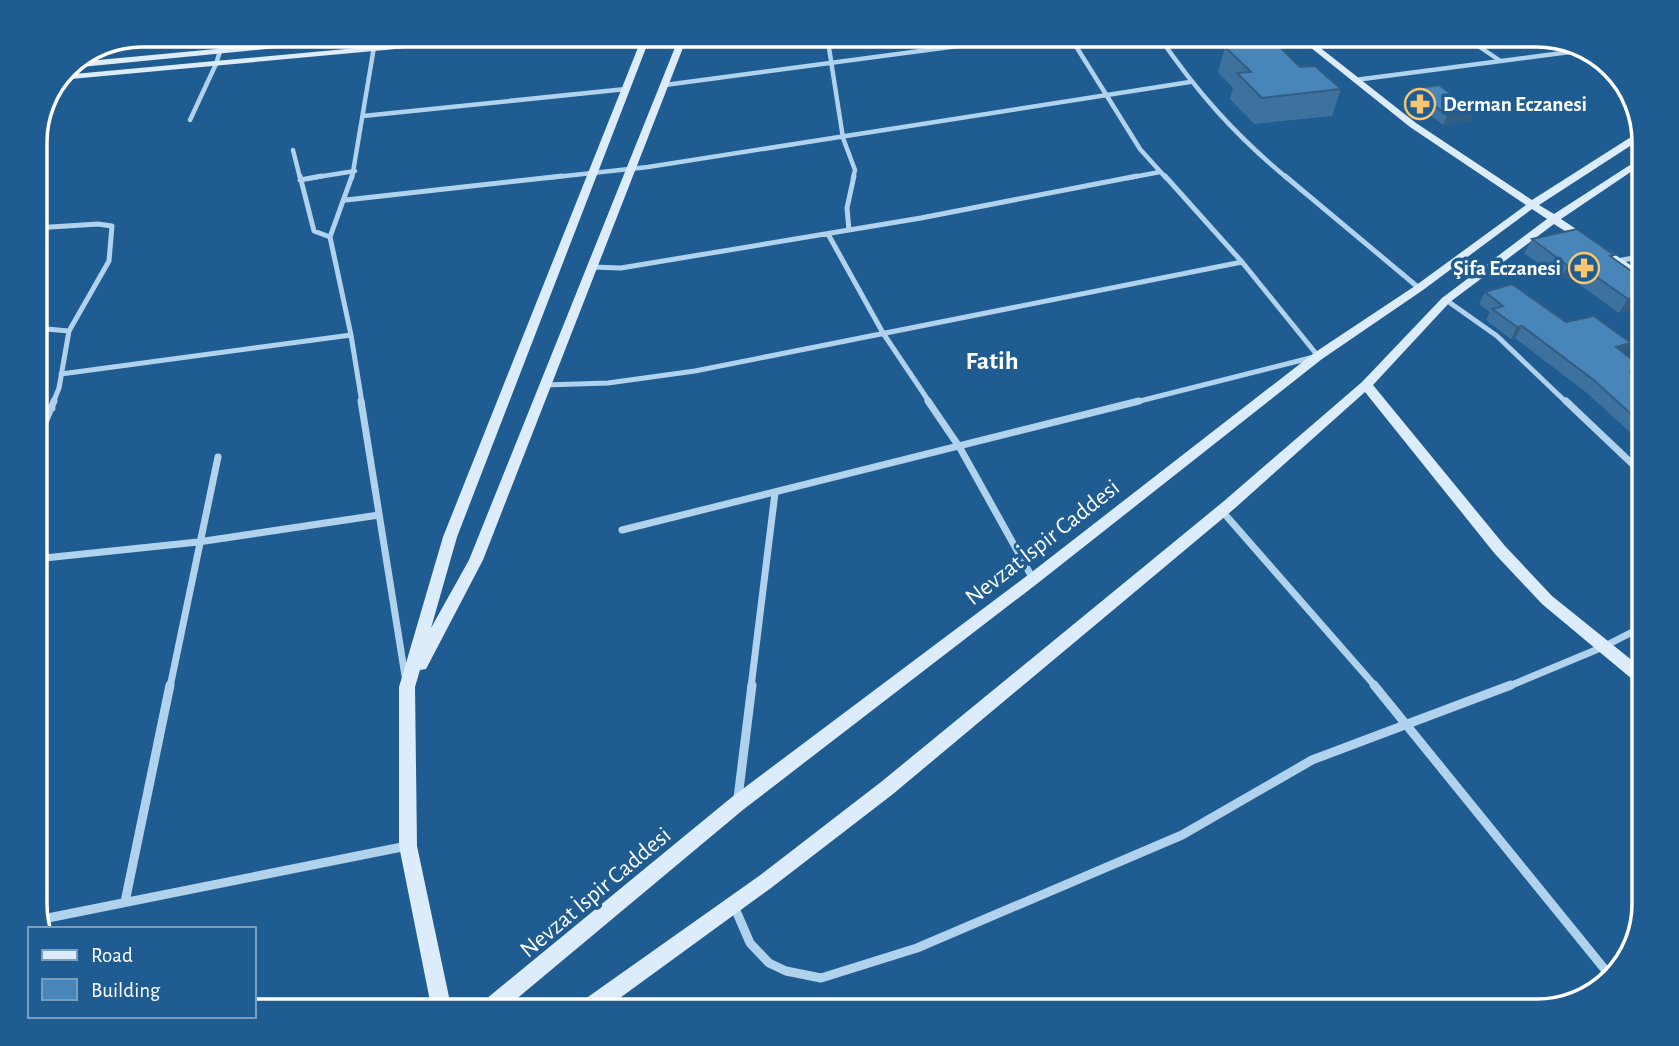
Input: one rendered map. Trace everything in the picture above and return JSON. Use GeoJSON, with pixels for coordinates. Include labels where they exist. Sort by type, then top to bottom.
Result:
{"type":"FeatureCollection","features":[{"type":"Feature","properties":{"kind":"main road"},"geometry":{"type":"LineString","coordinates":[[91,63],[262,47]]}},
{"type":"Feature","properties":{"kind":"main road"},"geometry":{"type":"LineString","coordinates":[[74,77],[398,47]]}},
{"type":"Feature","properties":{"kind":"main road"},"geometry":{"type":"LineString","coordinates":[[440,999],[408,846],[407,687],[450,537],[642,47]]}},
{"type":"Feature","properties":{"kind":"main road"},"geometry":{"type":"LineString","coordinates":[[407,687],[475,560],[679,47]]}},
{"type":"Feature","properties":{"kind":"main road"},"geometry":{"type":"LineString","coordinates":[[1314,47],[1413,125],[1632,271]]}},
{"type":"Feature","properties":{"kind":"main road","name":"Nevzat İspir Caddesi"},"geometry":{"type":"LineString","coordinates":[[501,999],[738,803],[1033,579],[1318,356],[1419,288],[1532,204],[1632,140]]}},
{"type":"Feature","properties":{"kind":"main road"},"geometry":{"type":"LineString","coordinates":[[602,999],[733,905],[877,795],[1222,511],[1366,385],[1446,300],[1552,220],[1632,167]]}},
{"type":"Feature","properties":{"kind":"main road"},"geometry":{"type":"LineString","coordinates":[[1366,385],[1500,550],[1547,600],[1632,670]]}},
{"type":"Feature","properties":{"kind":"street"},"geometry":{"type":"LineString","coordinates":[[190,120],[221,47]]}},
{"type":"Feature","properties":{"kind":"street"},"geometry":{"type":"LineString","coordinates":[[829,47],[843,138],[855,170],[847,208],[849,230]]}},
{"type":"Feature","properties":{"kind":"street"},"geometry":{"type":"LineString","coordinates":[[664,85],[951,47]]}},
{"type":"Feature","properties":{"kind":"street"},"geometry":{"type":"LineString","coordinates":[[622,530],[960,448],[1318,356],[1242,262],[1140,149],[1076,47]]}},
{"type":"Feature","properties":{"kind":"street"},"geometry":{"type":"LineString","coordinates":[[1166,47],[1190,82],[1244,142],[1419,288]]}},
{"type":"Feature","properties":{"kind":"street"},"geometry":{"type":"LineString","coordinates":[[1480,47],[1499,60]]}},
{"type":"Feature","properties":{"kind":"street"},"geometry":{"type":"LineString","coordinates":[[377,49],[355,171],[330,237],[351,335],[407,687]]}},
{"type":"Feature","properties":{"kind":"street"},"geometry":{"type":"LineString","coordinates":[[1356,80],[1567,52]]}},
{"type":"Feature","properties":{"kind":"street"},"geometry":{"type":"LineString","coordinates":[[346,200],[631,169],[1190,82]]}},
{"type":"Feature","properties":{"kind":"street"},"geometry":{"type":"LineString","coordinates":[[363,116],[626,89]]}},
{"type":"Feature","properties":{"kind":"street"},"geometry":{"type":"LineString","coordinates":[[293,150],[314,232],[330,237]]}},
{"type":"Feature","properties":{"kind":"street"},"geometry":{"type":"LineString","coordinates":[[300,180],[355,171]]}},
{"type":"Feature","properties":{"kind":"street"},"geometry":{"type":"LineString","coordinates":[[592,267],[632,266],[828,234],[1160,172]]}},
{"type":"Feature","properties":{"kind":"street"},"geometry":{"type":"LineString","coordinates":[[47,227],[98,224],[112,226],[109,261],[69,331],[59,388],[47,419]]}},
{"type":"Feature","properties":{"kind":"street"},"geometry":{"type":"LineString","coordinates":[[828,234],[883,333],[960,448],[1033,579]]}},
{"type":"Feature","properties":{"kind":"street"},"geometry":{"type":"LineString","coordinates":[[1617,261],[1632,258]]}},
{"type":"Feature","properties":{"kind":"street"},"geometry":{"type":"LineString","coordinates":[[545,385],[608,383],[682,373],[1242,262]]}},
{"type":"Feature","properties":{"kind":"street"},"geometry":{"type":"LineString","coordinates":[[1446,300],[1497,336],[1632,464]]}},
{"type":"Feature","properties":{"kind":"street"},"geometry":{"type":"LineString","coordinates":[[47,329],[69,331]]}},
{"type":"Feature","properties":{"kind":"street"},"geometry":{"type":"LineString","coordinates":[[61,374],[351,335]]}},
{"type":"Feature","properties":{"kind":"street"},"geometry":{"type":"LineString","coordinates":[[47,408],[52,408]]}},
{"type":"Feature","properties":{"kind":"street"},"geometry":{"type":"LineString","coordinates":[[125,902],[198,542],[218,457]]}},
{"type":"Feature","properties":{"kind":"street"},"geometry":{"type":"LineString","coordinates":[[738,803],[775,493]]}},
{"type":"Feature","properties":{"kind":"street"},"geometry":{"type":"LineString","coordinates":[[1222,511],[1409,725],[1605,970]]}},
{"type":"Feature","properties":{"kind":"street"},"geometry":{"type":"LineString","coordinates":[[47,558],[198,542],[379,515]]}},
{"type":"Feature","properties":{"kind":"street"},"geometry":{"type":"LineString","coordinates":[[733,905],[750,943],[769,963],[786,971],[821,978],[917,948],[1182,835],[1312,760],[1461,706],[1603,647],[1632,632]]}},
{"type":"Feature","properties":{"kind":"street"},"geometry":{"type":"LineString","coordinates":[[48,918],[408,846]]}},
{"type":"Feature","properties":{"kind":"building"},"geometry":{"type":"Polygon","coordinates":[[[1225,47],[1280,47],[1300,67],[1315,66],[1341,89],[1262,98],[1237,73],[1251,72],[1225,47]]]}},
{"type":"Feature","properties":{"kind":"building"},"geometry":{"type":"Polygon","coordinates":[[[1439,85],[1475,111],[1447,115],[1412,89],[1439,85]]]}},
{"type":"Feature","properties":{"kind":"building"},"geometry":{"type":"Polygon","coordinates":[[[1577,229],[1632,272],[1632,298],[1628,299],[1578,264],[1568,266],[1532,239],[1577,229]]]}},
{"type":"Feature","properties":{"kind":"building"},"geometry":{"type":"Polygon","coordinates":[[[1512,284],[1566,322],[1594,316],[1631,343],[1616,347],[1632,360],[1632,415],[1595,381],[1522,326],[1517,327],[1492,309],[1503,306],[1485,292],[1512,284]]]}},
{"type":"Feature","properties":{"kind":"place","name":"Derman Eczanesi"},"geometry":{"type":"Point","coordinates":[1420,104]}},
{"type":"Feature","properties":{"kind":"place","name":"Şifa Eczanesi"},"geometry":{"type":"Point","coordinates":[1584,268]}},
{"type":"Feature","properties":{"kind":"district","name":"Fatih"},"geometry":{"type":"Point","coordinates":[992,360]}}]}
